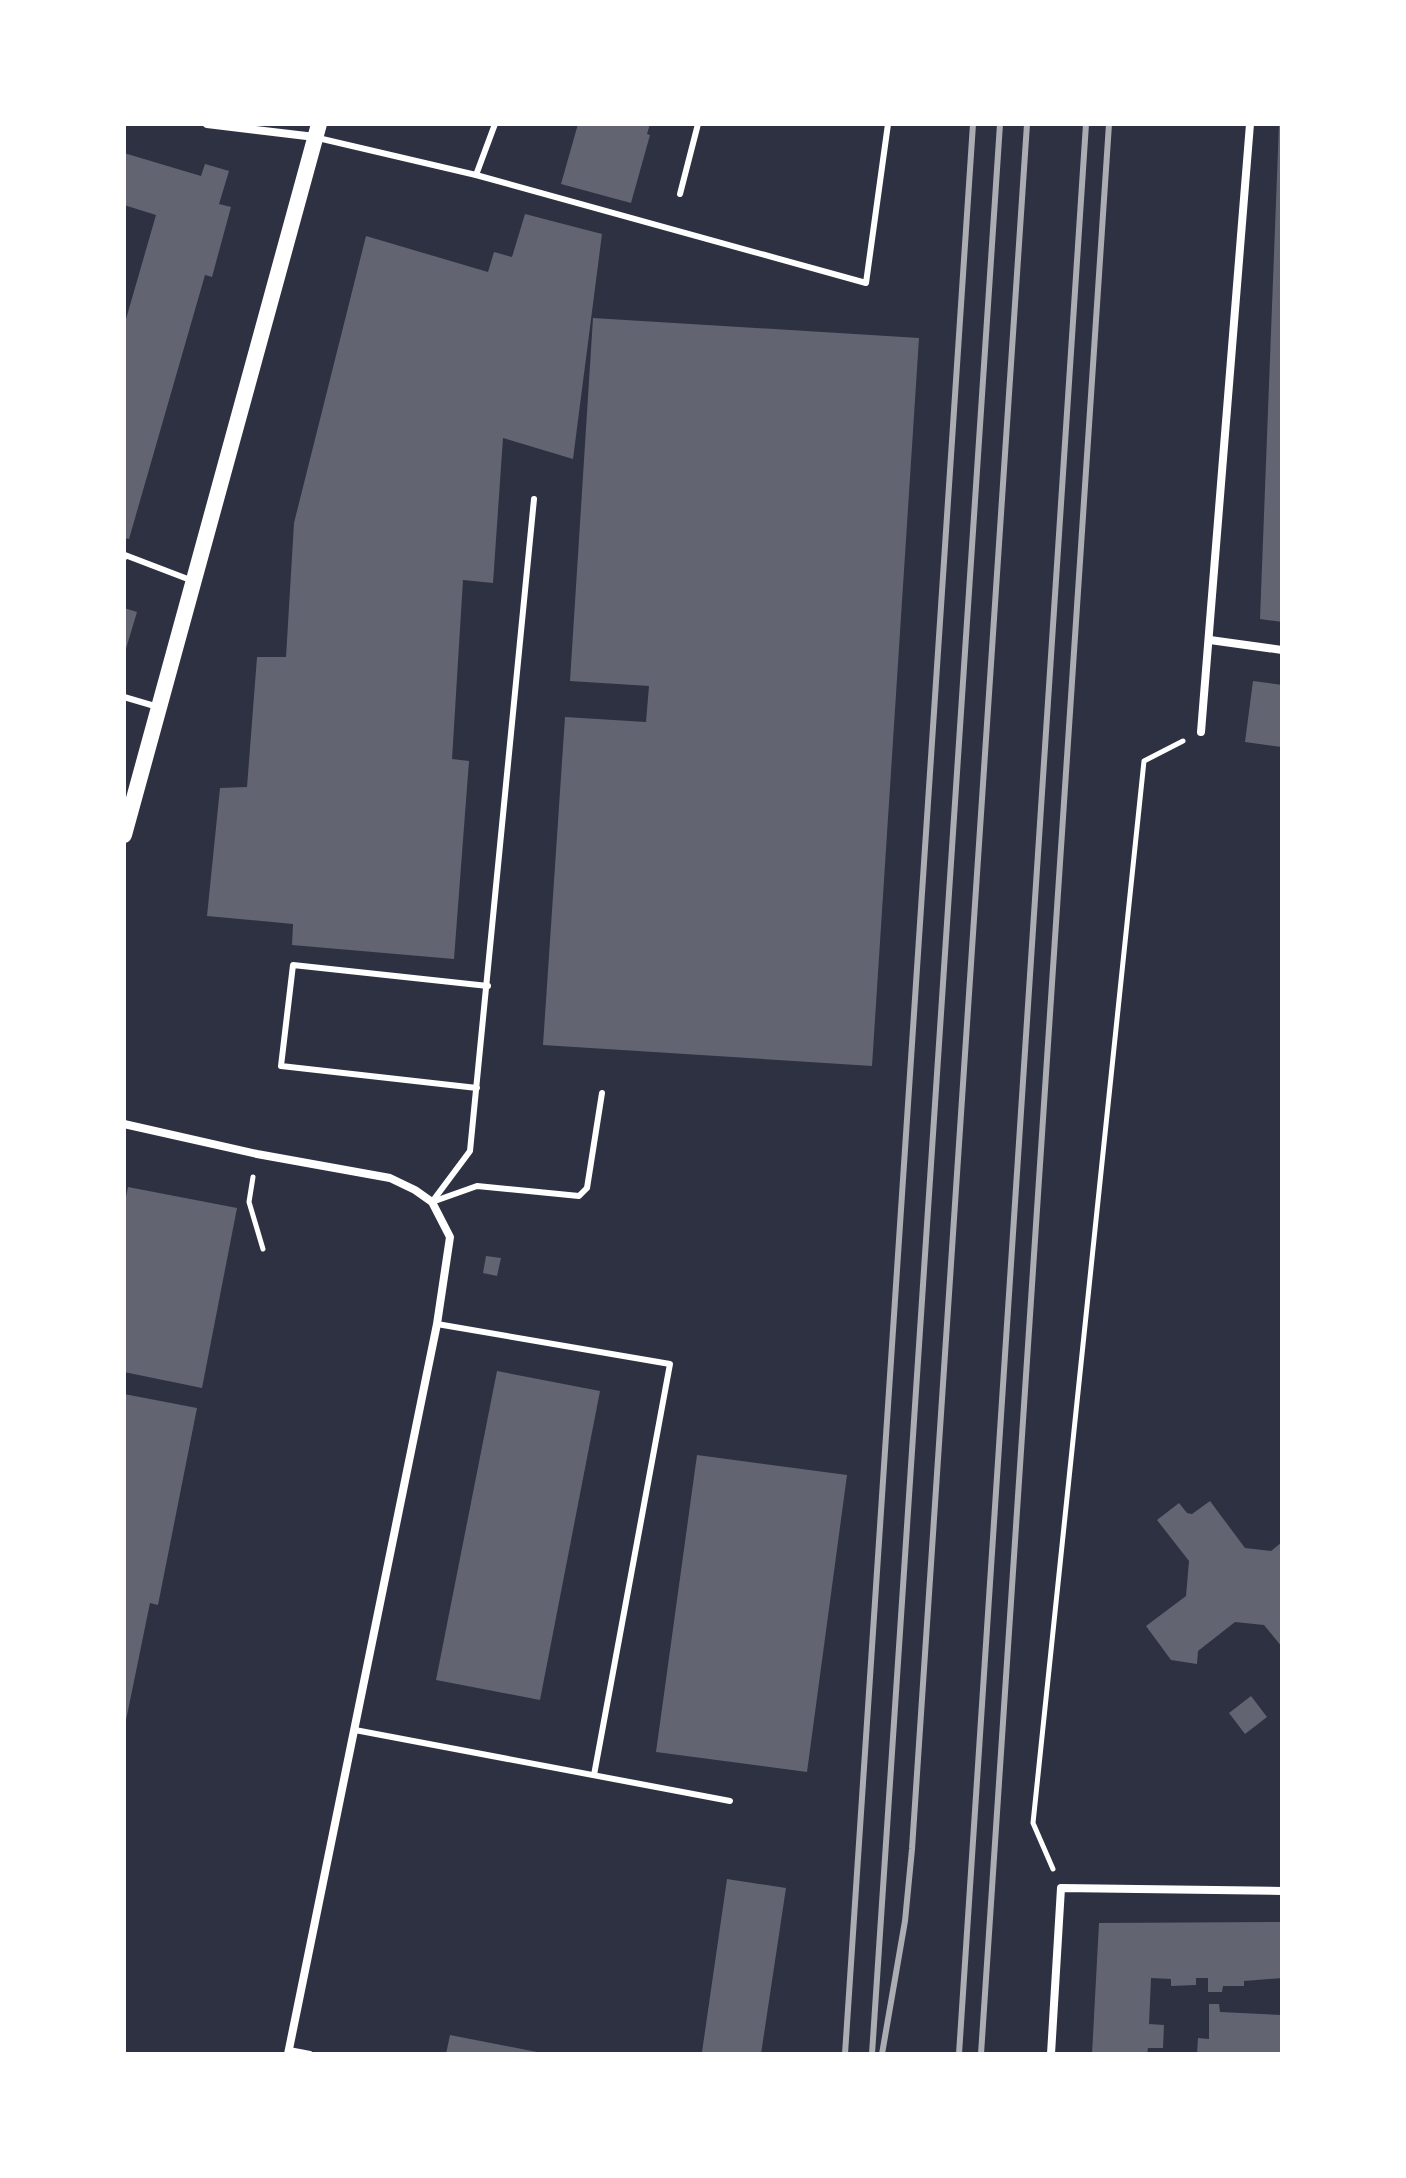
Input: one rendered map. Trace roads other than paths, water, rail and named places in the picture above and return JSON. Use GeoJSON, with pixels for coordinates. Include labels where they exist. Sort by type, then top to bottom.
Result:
{"type":"FeatureCollection","features":[{"type":"Feature","properties":{"kind":"main road"},"geometry":{"type":"LineString","coordinates":[[124,835],[317,131]]}},
{"type":"Feature","properties":{"kind":"street"},"geometry":{"type":"LineString","coordinates":[[207,124],[317,131]]}},
{"type":"Feature","properties":{"kind":"street"},"geometry":{"type":"LineString","coordinates":[[1201,732],[1250,124]]}},
{"type":"Feature","properties":{"kind":"street"},"geometry":{"type":"LineString","coordinates":[[1210,640],[1282,650]]}},
{"type":"Feature","properties":{"kind":"street"},"geometry":{"type":"LineString","coordinates":[[124,1124],[257,1154],[390,1178],[432,1202],[450,1237],[437,1324],[289,2052]]}},
{"type":"Feature","properties":{"kind":"street"},"geometry":{"type":"LineString","coordinates":[[1051,2054],[1061,1888],[1282,1891]]}},
{"type":"Feature","properties":{"kind":"lane"},"geometry":{"type":"LineString","coordinates":[[476,175],[495,124]]}},
{"type":"Feature","properties":{"kind":"lane"},"geometry":{"type":"LineString","coordinates":[[680,194],[698,124]]}},
{"type":"Feature","properties":{"kind":"lane"},"geometry":{"type":"LineString","coordinates":[[317,131],[866,283],[888,124]]}},
{"type":"Feature","properties":{"kind":"lane"},"geometry":{"type":"LineString","coordinates":[[432,1202],[470,1151],[534,499]]}},
{"type":"Feature","properties":{"kind":"lane"},"geometry":{"type":"LineString","coordinates":[[124,556],[193,581]]}},
{"type":"Feature","properties":{"kind":"lane"},"geometry":{"type":"LineString","coordinates":[[124,697],[158,707]]}},
{"type":"Feature","properties":{"kind":"lane"},"geometry":{"type":"LineString","coordinates":[[477,1088],[281,1066],[293,965],[488,986]]}},
{"type":"Feature","properties":{"kind":"lane"},"geometry":{"type":"LineString","coordinates":[[432,1202],[477,1186],[579,1196],[587,1188],[602,1093]]}},
{"type":"Feature","properties":{"kind":"lane"},"geometry":{"type":"LineString","coordinates":[[437,1324],[670,1364],[594,1775]]}},
{"type":"Feature","properties":{"kind":"lane"},"geometry":{"type":"LineString","coordinates":[[355,1730],[730,1801]]}},
{"type":"Feature","properties":{"kind":"lane"},"geometry":{"type":"LineString","coordinates":[[289,2052],[310,2054]]}},
{"type":"Feature","properties":{"kind":"railway"},"geometry":{"type":"LineString","coordinates":[[845,2054],[973,124]]}},
{"type":"Feature","properties":{"kind":"railway"},"geometry":{"type":"LineString","coordinates":[[872,2054],[1000,124]]}},
{"type":"Feature","properties":{"kind":"railway"},"geometry":{"type":"LineString","coordinates":[[882,2054],[905,1921],[912,1849],[1027,124]]}},
{"type":"Feature","properties":{"kind":"railway"},"geometry":{"type":"LineString","coordinates":[[959,2054],[1086,124]]}},
{"type":"Feature","properties":{"kind":"railway"},"geometry":{"type":"LineString","coordinates":[[981,2054],[1109,124]]}}]}
